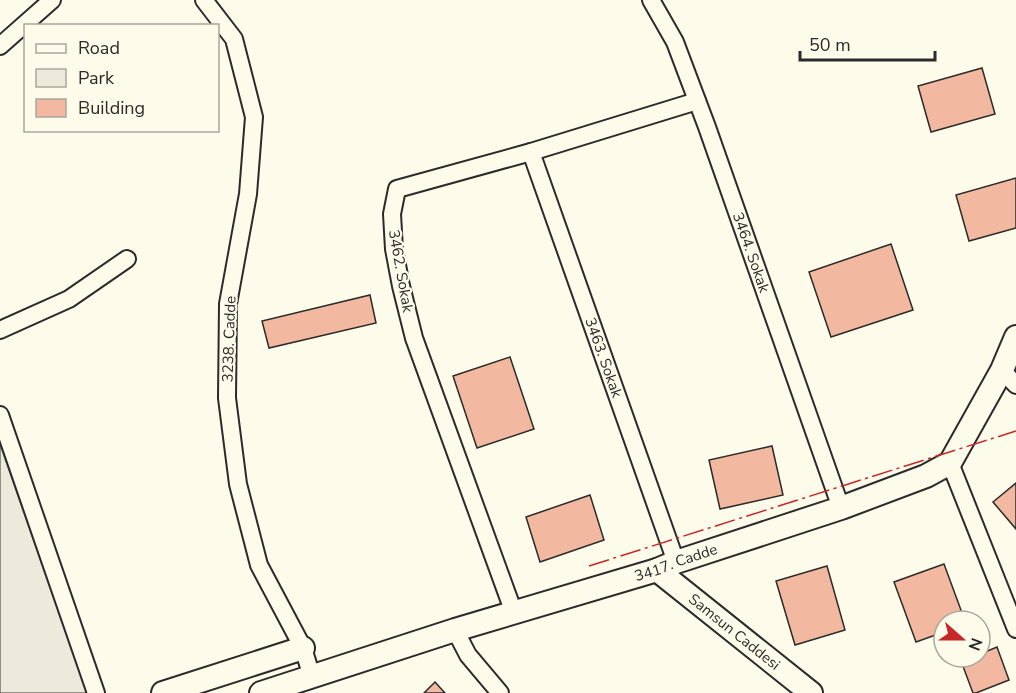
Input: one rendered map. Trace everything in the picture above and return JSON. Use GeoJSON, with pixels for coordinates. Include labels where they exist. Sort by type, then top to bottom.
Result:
{"type":"FeatureCollection","features":[{"type":"Feature","properties":{"kind":"street"},"geometry":{"type":"LineString","coordinates":[[25,24],[52,0]]}},
{"type":"Feature","properties":{"kind":"street","name":"3238. Cadde"},"geometry":{"type":"LineString","coordinates":[[204,0],[234,39],[254,117],[248,194],[228,304],[228,398],[238,484],[259,565],[303,648],[315,685]]}},
{"type":"Feature","properties":{"kind":"street","name":"3464. Sokak"},"geometry":{"type":"LineString","coordinates":[[651,0],[675,42],[698,101],[841,508]]}},
{"type":"Feature","properties":{"kind":"street"},"geometry":{"type":"LineString","coordinates":[[0,46],[24,25]]}},
{"type":"Feature","properties":{"kind":"street","name":"3462. Sokak"},"geometry":{"type":"LineString","coordinates":[[514,613],[414,338],[394,249],[392,214],[397,189],[531,152],[698,101]]}},
{"type":"Feature","properties":{"kind":"street","name":"3463. Sokak"},"geometry":{"type":"LineString","coordinates":[[531,152],[667,566]]}},
{"type":"Feature","properties":{"kind":"street"},"geometry":{"type":"LineString","coordinates":[[0,330],[69,299],[127,259]]}},
{"type":"Feature","properties":{"kind":"street"},"geometry":{"type":"LineString","coordinates":[[1016,338],[1009,377],[950,464],[1016,629]]}},
{"type":"Feature","properties":{"kind":"street"},"geometry":{"type":"LineString","coordinates":[[0,415],[96,693]]}},
{"type":"Feature","properties":{"kind":"street","name":"3417. Cadde"},"geometry":{"type":"LineString","coordinates":[[261,693],[315,685],[455,630],[667,566],[841,508],[926,476],[950,464]]}},
{"type":"Feature","properties":{"kind":"street","name":"Samsun Caddesi"},"geometry":{"type":"LineString","coordinates":[[667,566],[811,693]]}},
{"type":"Feature","properties":{"kind":"street"},"geometry":{"type":"LineString","coordinates":[[455,630],[468,655],[500,693]]}},
{"type":"Feature","properties":{"kind":"street"},"geometry":{"type":"LineString","coordinates":[[163,693],[303,648]]}},
{"type":"Feature","properties":{"kind":"green space"},"geometry":{"type":"Polygon","coordinates":[[[0,444],[87,693],[0,693],[0,444]]]}},
{"type":"Feature","properties":{"kind":"building"},"geometry":{"type":"Polygon","coordinates":[[[982,68],[995,114],[931,132],[918,86],[982,68]]]}},
{"type":"Feature","properties":{"kind":"building"},"geometry":{"type":"Polygon","coordinates":[[[1016,178],[1016,228],[969,241],[956,195],[1016,178]]]}},
{"type":"Feature","properties":{"kind":"building"},"geometry":{"type":"Polygon","coordinates":[[[891,244],[913,310],[831,337],[809,272],[891,244]]]}},
{"type":"Feature","properties":{"kind":"building"},"geometry":{"type":"Polygon","coordinates":[[[370,295],[376,323],[269,348],[262,321],[370,295]]]}},
{"type":"Feature","properties":{"kind":"building"},"geometry":{"type":"Polygon","coordinates":[[[510,357],[534,429],[477,448],[453,376],[510,357]]]}},
{"type":"Feature","properties":{"kind":"building"},"geometry":{"type":"Polygon","coordinates":[[[772,446],[783,495],[720,509],[709,460],[772,446]]]}},
{"type":"Feature","properties":{"kind":"building"},"geometry":{"type":"Polygon","coordinates":[[[1016,483],[1016,529],[993,502],[1016,483]]]}},
{"type":"Feature","properties":{"kind":"building"},"geometry":{"type":"Polygon","coordinates":[[[590,495],[604,540],[540,562],[526,517],[590,495]]]}},
{"type":"Feature","properties":{"kind":"building"},"geometry":{"type":"Polygon","coordinates":[[[944,564],[961,609],[932,609],[932,636],[916,642],[894,582],[944,564]]]}},
{"type":"Feature","properties":{"kind":"building"},"geometry":{"type":"Polygon","coordinates":[[[827,566],[845,630],[795,645],[776,581],[827,566]]]}},
{"type":"Feature","properties":{"kind":"building"},"geometry":{"type":"Polygon","coordinates":[[[997,647],[1009,680],[973,693],[964,669],[992,669],[992,649],[997,647]]]}},
{"type":"Feature","properties":{"kind":"building"},"geometry":{"type":"Polygon","coordinates":[[[435,682],[445,693],[424,693],[435,682]]]}},
{"type":"Feature","properties":{"kind":"power"},"geometry":{"type":"LineString","coordinates":[[589,566],[1016,431]]}}]}
